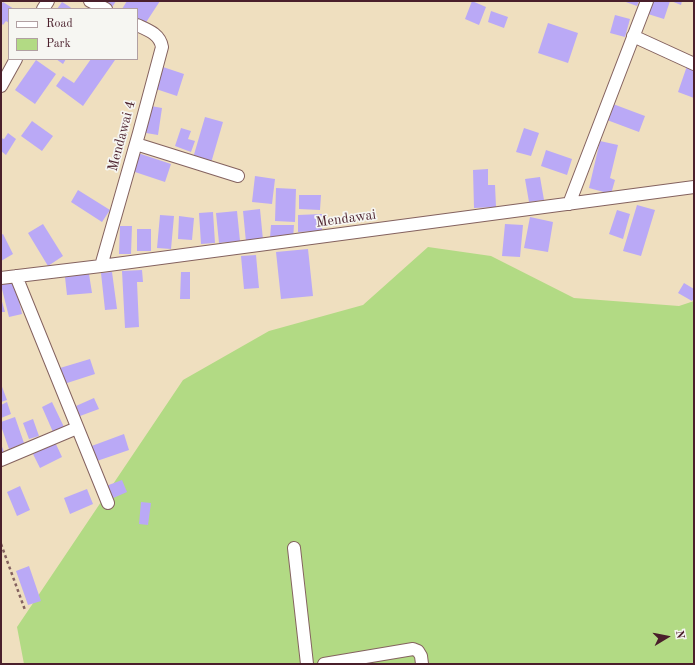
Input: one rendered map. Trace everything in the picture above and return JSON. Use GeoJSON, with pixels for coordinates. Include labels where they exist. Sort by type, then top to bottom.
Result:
{"type":"FeatureCollection","features":[{"type":"Feature","properties":{"kind":"street"},"geometry":{"type":"LineString","coordinates":[[90,1],[104,8]]}},
{"type":"Feature","properties":{"kind":"street"},"geometry":{"type":"LineString","coordinates":[[569,204],[647,1]]}},
{"type":"Feature","properties":{"kind":"street","name":"Mendawai 4"},"geometry":{"type":"LineString","coordinates":[[101,266],[162,47],[160,39],[157,35],[138,26]]}},
{"type":"Feature","properties":{"kind":"street"},"geometry":{"type":"LineString","coordinates":[[633,36],[694,64]]}},
{"type":"Feature","properties":{"kind":"street"},"geometry":{"type":"LineString","coordinates":[[1,86],[15,60]]}},
{"type":"Feature","properties":{"kind":"street"},"geometry":{"type":"LineString","coordinates":[[136,144],[238,176]]}},
{"type":"Feature","properties":{"kind":"street","name":"Mendawai"},"geometry":{"type":"LineString","coordinates":[[1,278],[694,187]]}},
{"type":"Feature","properties":{"kind":"street"},"geometry":{"type":"LineString","coordinates":[[16,276],[108,503]]}},
{"type":"Feature","properties":{"kind":"street"},"geometry":{"type":"LineString","coordinates":[[1,460],[77,428]]}},
{"type":"Feature","properties":{"kind":"street"},"geometry":{"type":"LineString","coordinates":[[294,548],[307,664]]}},
{"type":"Feature","properties":{"kind":"street"},"geometry":{"type":"LineString","coordinates":[[324,664],[413,649],[418,650],[421,656],[422,664]]}},
{"type":"Feature","properties":{"kind":"path"},"geometry":{"type":"LineString","coordinates":[[1,544],[25,610]]}},
{"type":"Feature","properties":{"kind":"green space"},"geometry":{"type":"Polygon","coordinates":[[[428,247],[491,256],[574,298],[679,306],[694,301],[694,664],[24,664],[17,627],[183,380],[269,331],[363,305],[428,247]]]}},
{"type":"Feature","properties":{"kind":"building"},"geometry":{"type":"Polygon","coordinates":[[[98,1],[116,1],[112,8],[98,1]]]}},
{"type":"Feature","properties":{"kind":"building"},"geometry":{"type":"Polygon","coordinates":[[[127,1],[160,1],[143,27],[138,24],[138,8],[123,8],[127,1]]]}},
{"type":"Feature","properties":{"kind":"building"},"geometry":{"type":"Polygon","coordinates":[[[472,1],[486,7],[479,25],[465,19],[472,1]]]}},
{"type":"Feature","properties":{"kind":"building"},"geometry":{"type":"Polygon","coordinates":[[[623,1],[639,1],[637,6],[623,1]]]}},
{"type":"Feature","properties":{"kind":"building"},"geometry":{"type":"Polygon","coordinates":[[[652,1],[670,1],[664,19],[648,14],[652,1]]]}},
{"type":"Feature","properties":{"kind":"building"},"geometry":{"type":"Polygon","coordinates":[[[671,1],[682,1],[681,5],[671,1]]]}},
{"type":"Feature","properties":{"kind":"building"},"geometry":{"type":"Polygon","coordinates":[[[3,2],[12,8],[8,8],[8,22],[6,21],[3,25],[1,23],[1,5],[3,2]]]}},
{"type":"Feature","properties":{"kind":"building"},"geometry":{"type":"Polygon","coordinates":[[[62,2],[71,8],[58,8],[62,2]]]}},
{"type":"Feature","properties":{"kind":"building"},"geometry":{"type":"Polygon","coordinates":[[[491,11],[508,17],[504,28],[488,22],[491,11]]]}},
{"type":"Feature","properties":{"kind":"building"},"geometry":{"type":"Polygon","coordinates":[[[615,15],[630,19],[625,37],[610,33],[615,15]]]}},
{"type":"Feature","properties":{"kind":"building"},"geometry":{"type":"Polygon","coordinates":[[[548,23],[578,33],[568,63],[538,53],[548,23]]]}},
{"type":"Feature","properties":{"kind":"building"},"geometry":{"type":"Polygon","coordinates":[[[36,60],[56,74],[35,104],[15,90],[36,60]]]}},
{"type":"Feature","properties":{"kind":"building"},"geometry":{"type":"Polygon","coordinates":[[[57,60],[65,60],[63,64],[57,60]]]}},
{"type":"Feature","properties":{"kind":"building"},"geometry":{"type":"Polygon","coordinates":[[[90,60],[115,60],[83,106],[56,86],[63,76],[74,83],[90,60]]]}},
{"type":"Feature","properties":{"kind":"building"},"geometry":{"type":"Polygon","coordinates":[[[687,66],[694,69],[694,98],[678,92],[687,66]]]}},
{"type":"Feature","properties":{"kind":"building"},"geometry":{"type":"Polygon","coordinates":[[[163,67],[184,74],[177,96],[156,89],[163,67]]]}},
{"type":"Feature","properties":{"kind":"building"},"geometry":{"type":"Polygon","coordinates":[[[613,104],[645,116],[639,132],[607,120],[613,104]]]}},
{"type":"Feature","properties":{"kind":"building"},"geometry":{"type":"Polygon","coordinates":[[[151,106],[162,108],[158,135],[146,133],[151,106]]]}},
{"type":"Feature","properties":{"kind":"building"},"geometry":{"type":"Polygon","coordinates":[[[205,117],[223,122],[211,163],[193,158],[205,117]]]}},
{"type":"Feature","properties":{"kind":"building"},"geometry":{"type":"Polygon","coordinates":[[[32,121],[53,136],[42,151],[21,136],[32,121]]]}},
{"type":"Feature","properties":{"kind":"building"},"geometry":{"type":"Polygon","coordinates":[[[181,128],[191,131],[188,139],[195,141],[191,152],[175,146],[181,128]]]}},
{"type":"Feature","properties":{"kind":"building"},"geometry":{"type":"Polygon","coordinates":[[[524,128],[539,133],[531,156],[516,152],[524,128]]]}},
{"type":"Feature","properties":{"kind":"building"},"geometry":{"type":"Polygon","coordinates":[[[8,133],[16,139],[6,155],[1,151],[1,138],[4,139],[8,133]]]}},
{"type":"Feature","properties":{"kind":"building"},"geometry":{"type":"Polygon","coordinates":[[[600,141],[618,145],[610,178],[615,180],[611,194],[589,188],[600,141]]]}},
{"type":"Feature","properties":{"kind":"building"},"geometry":{"type":"Polygon","coordinates":[[[546,150],[572,159],[567,175],[541,166],[546,150]]]}},
{"type":"Feature","properties":{"kind":"building"},"geometry":{"type":"Polygon","coordinates":[[[138,153],[171,164],[165,182],[132,171],[138,153]]]}},
{"type":"Feature","properties":{"kind":"building"},"geometry":{"type":"Polygon","coordinates":[[[488,169],[488,185],[495,185],[496,207],[474,208],[473,170],[488,169]]]}},
{"type":"Feature","properties":{"kind":"building"},"geometry":{"type":"Polygon","coordinates":[[[255,176],[275,179],[272,204],[252,202],[255,176]]]}},
{"type":"Feature","properties":{"kind":"building"},"geometry":{"type":"Polygon","coordinates":[[[540,177],[544,200],[529,202],[525,179],[540,177]]]}},
{"type":"Feature","properties":{"kind":"building"},"geometry":{"type":"Polygon","coordinates":[[[276,188],[296,189],[295,222],[275,221],[276,188]]]}},
{"type":"Feature","properties":{"kind":"building"},"geometry":{"type":"Polygon","coordinates":[[[78,190],[110,210],[102,222],[71,202],[78,190]]]}},
{"type":"Feature","properties":{"kind":"building"},"geometry":{"type":"Polygon","coordinates":[[[299,195],[321,195],[320,210],[299,209],[299,195]]]}},
{"type":"Feature","properties":{"kind":"building"},"geometry":{"type":"Polygon","coordinates":[[[637,205],[655,210],[641,256],[623,251],[637,205]]]}},
{"type":"Feature","properties":{"kind":"building"},"geometry":{"type":"Polygon","coordinates":[[[260,209],[263,240],[246,242],[243,211],[260,209]]]}},
{"type":"Feature","properties":{"kind":"building"},"geometry":{"type":"Polygon","coordinates":[[[617,210],[630,214],[623,239],[609,234],[617,210]]]}},
{"type":"Feature","properties":{"kind":"building"},"geometry":{"type":"Polygon","coordinates":[[[237,211],[240,241],[219,243],[216,213],[237,211]]]}},
{"type":"Feature","properties":{"kind":"building"},"geometry":{"type":"Polygon","coordinates":[[[213,212],[215,243],[201,244],[199,213],[213,212]]]}},
{"type":"Feature","properties":{"kind":"building"},"geometry":{"type":"Polygon","coordinates":[[[322,214],[322,231],[298,232],[298,215],[322,214]]]}},
{"type":"Feature","properties":{"kind":"building"},"geometry":{"type":"Polygon","coordinates":[[[160,215],[174,216],[171,249],[157,248],[160,215]]]}},
{"type":"Feature","properties":{"kind":"building"},"geometry":{"type":"Polygon","coordinates":[[[179,216],[194,218],[192,240],[178,239],[179,216]]]}},
{"type":"Feature","properties":{"kind":"building"},"geometry":{"type":"Polygon","coordinates":[[[530,217],[553,222],[548,252],[524,248],[530,217]]]}},
{"type":"Feature","properties":{"kind":"building"},"geometry":{"type":"Polygon","coordinates":[[[43,224],[63,256],[48,266],[28,233],[43,224]]]}},
{"type":"Feature","properties":{"kind":"building"},"geometry":{"type":"Polygon","coordinates":[[[505,224],[523,225],[520,257],[502,256],[505,224]]]}},
{"type":"Feature","properties":{"kind":"building"},"geometry":{"type":"Polygon","coordinates":[[[271,225],[294,225],[293,239],[270,238],[271,225]]]}},
{"type":"Feature","properties":{"kind":"building"},"geometry":{"type":"Polygon","coordinates":[[[120,226],[132,226],[131,254],[119,254],[120,226]]]}},
{"type":"Feature","properties":{"kind":"building"},"geometry":{"type":"Polygon","coordinates":[[[137,229],[151,229],[151,251],[137,251],[137,229]]]}},
{"type":"Feature","properties":{"kind":"building"},"geometry":{"type":"Polygon","coordinates":[[[3,234],[13,254],[1,261],[1,235],[3,234]]]}},
{"type":"Feature","properties":{"kind":"building"},"geometry":{"type":"Polygon","coordinates":[[[308,249],[313,296],[281,299],[276,252],[308,249]]]}},
{"type":"Feature","properties":{"kind":"building"},"geometry":{"type":"Polygon","coordinates":[[[256,255],[259,288],[244,289],[241,256],[256,255]]]}},
{"type":"Feature","properties":{"kind":"building"},"geometry":{"type":"Polygon","coordinates":[[[142,270],[143,282],[137,282],[139,327],[125,328],[122,271],[142,270]]]}},
{"type":"Feature","properties":{"kind":"building"},"geometry":{"type":"Polygon","coordinates":[[[112,272],[117,309],[105,310],[101,273],[112,272]]]}},
{"type":"Feature","properties":{"kind":"building"},"geometry":{"type":"Polygon","coordinates":[[[181,272],[190,272],[190,299],[180,299],[181,272]]]}},
{"type":"Feature","properties":{"kind":"building"},"geometry":{"type":"Polygon","coordinates":[[[89,274],[92,293],[67,295],[65,277],[89,274]]]}},
{"type":"Feature","properties":{"kind":"building"},"geometry":{"type":"Polygon","coordinates":[[[15,282],[22,314],[9,317],[1,285],[15,282]]]}},
{"type":"Feature","properties":{"kind":"building"},"geometry":{"type":"Polygon","coordinates":[[[684,283],[694,289],[694,298],[692,301],[678,293],[684,283]]]}},
{"type":"Feature","properties":{"kind":"building"},"geometry":{"type":"Polygon","coordinates":[[[1,298],[5,312],[1,312],[1,298]]]}},
{"type":"Feature","properties":{"kind":"building"},"geometry":{"type":"Polygon","coordinates":[[[90,359],[95,374],[64,384],[60,368],[90,359]]]}},
{"type":"Feature","properties":{"kind":"building"},"geometry":{"type":"Polygon","coordinates":[[[1,384],[7,400],[1,402],[1,384]]]}},
{"type":"Feature","properties":{"kind":"building"},"geometry":{"type":"Polygon","coordinates":[[[94,398],[99,409],[80,416],[76,406],[94,398]]]}},
{"type":"Feature","properties":{"kind":"building"},"geometry":{"type":"Polygon","coordinates":[[[7,402],[11,414],[1,418],[1,405],[7,402]]]}},
{"type":"Feature","properties":{"kind":"building"},"geometry":{"type":"Polygon","coordinates":[[[52,402],[64,427],[53,432],[42,407],[52,402]]]}},
{"type":"Feature","properties":{"kind":"building"},"geometry":{"type":"Polygon","coordinates":[[[15,417],[24,443],[9,449],[1,422],[15,417]]]}},
{"type":"Feature","properties":{"kind":"building"},"geometry":{"type":"Polygon","coordinates":[[[33,419],[39,436],[29,439],[23,423],[33,419]]]}},
{"type":"Feature","properties":{"kind":"building"},"geometry":{"type":"Polygon","coordinates":[[[124,434],[129,450],[94,462],[89,447],[124,434]]]}},
{"type":"Feature","properties":{"kind":"building"},"geometry":{"type":"Polygon","coordinates":[[[55,442],[62,457],[40,468],[33,454],[55,442]]]}},
{"type":"Feature","properties":{"kind":"building"},"geometry":{"type":"Polygon","coordinates":[[[1,444],[4,452],[1,453],[1,444]]]}},
{"type":"Feature","properties":{"kind":"building"},"geometry":{"type":"Polygon","coordinates":[[[122,480],[127,492],[111,499],[106,486],[122,480]]]}},
{"type":"Feature","properties":{"kind":"building"},"geometry":{"type":"Polygon","coordinates":[[[20,486],[30,510],[17,516],[7,492],[20,486]]]}},
{"type":"Feature","properties":{"kind":"building"},"geometry":{"type":"Polygon","coordinates":[[[87,489],[93,504],[70,514],[64,498],[87,489]]]}},
{"type":"Feature","properties":{"kind":"building"},"geometry":{"type":"Polygon","coordinates":[[[141,502],[151,503],[148,525],[139,524],[141,502]]]}},
{"type":"Feature","properties":{"kind":"building"},"geometry":{"type":"Polygon","coordinates":[[[29,566],[41,601],[28,605],[16,571],[29,566]]]}}]}
